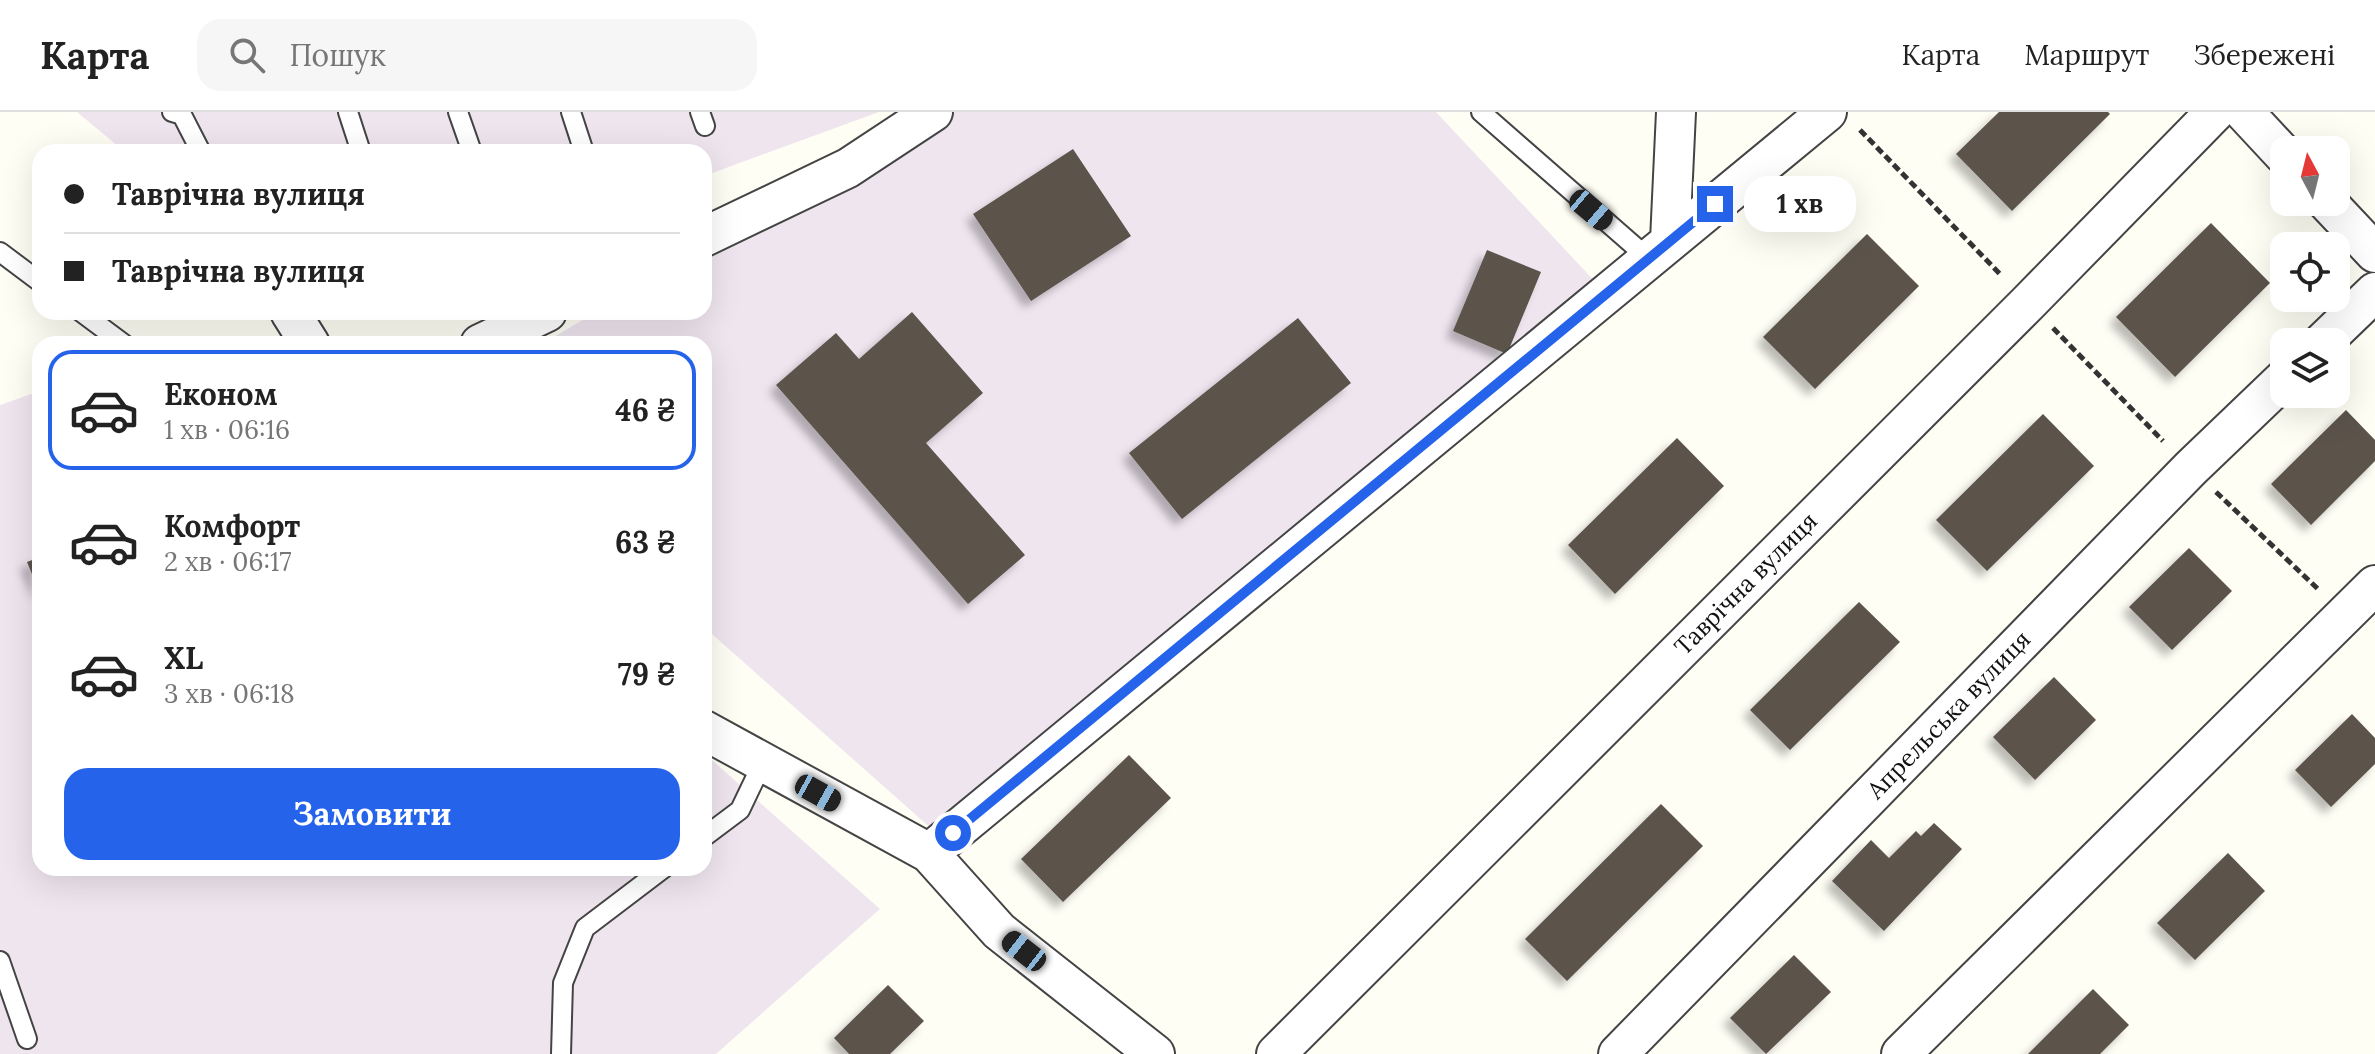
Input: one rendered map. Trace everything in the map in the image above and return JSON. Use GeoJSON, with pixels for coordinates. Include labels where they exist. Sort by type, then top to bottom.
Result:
{"type":"FeatureCollection","features":[{"type":"Feature","properties":{"kind":"street"},"geometry":{"type":"LineString","coordinates":[[712,233],[848,168],[933,112]]}},
{"type":"Feature","properties":{"kind":"street"},"geometry":{"type":"LineString","coordinates":[[1659,250],[1676,112]]}},
{"type":"Feature","properties":{"kind":"street","name":"Таврічна вулиця"},"geometry":{"type":"LineString","coordinates":[[1276,1054],[2028,303],[2215,112]]}},
{"type":"Feature","properties":{"kind":"street"},"geometry":{"type":"LineString","coordinates":[[2244,112],[2270,140]]}},
{"type":"Feature","properties":{"kind":"street"},"geometry":{"type":"LineString","coordinates":[[929,853],[1659,250],[1840,118]]}},
{"type":"Feature","properties":{"kind":"street"},"geometry":{"type":"LineString","coordinates":[[2340,216],[2375,253]]}},
{"type":"Feature","properties":{"kind":"street"},"geometry":{"type":"LineString","coordinates":[[2338,328],[2375,292]]}},
{"type":"Feature","properties":{"kind":"street"},"geometry":{"type":"LineString","coordinates":[[497,336],[530,320]]}},
{"type":"Feature","properties":{"kind":"street","name":"Апрельська вулиця"},"geometry":{"type":"LineString","coordinates":[[1618,1054],[2191,468],[2270,392]]}},
{"type":"Feature","properties":{"kind":"street"},"geometry":{"type":"LineString","coordinates":[[1901,1054],[2375,585]]}},
{"type":"Feature","properties":{"kind":"street"},"geometry":{"type":"LineString","coordinates":[[712,734],[929,853],[999,931],[1155,1054]]}},
{"type":"Feature","properties":{"kind":"lane"},"geometry":{"type":"LineString","coordinates":[[348,112],[358,144]]}},
{"type":"Feature","properties":{"kind":"lane"},"geometry":{"type":"LineString","coordinates":[[458,112],[469,144]]}},
{"type":"Feature","properties":{"kind":"lane"},"geometry":{"type":"LineString","coordinates":[[571,112],[581,144]]}},
{"type":"Feature","properties":{"kind":"lane"},"geometry":{"type":"LineString","coordinates":[[1481,112],[1659,250]]}},
{"type":"Feature","properties":{"kind":"lane"},"geometry":{"type":"LineString","coordinates":[[182,113],[197,144]]}},
{"type":"Feature","properties":{"kind":"lane"},"geometry":{"type":"LineString","coordinates":[[0,252],[32,276]]}},
{"type":"Feature","properties":{"kind":"lane"},"geometry":{"type":"LineString","coordinates":[[92,320],[113,336]]}},
{"type":"Feature","properties":{"kind":"lane"},"geometry":{"type":"LineString","coordinates":[[712,831],[740,810],[763,762]]}},
{"type":"Feature","properties":{"kind":"lane"},"geometry":{"type":"LineString","coordinates":[[561,1054],[563,983],[585,928],[653,876]]}},
{"type":"Feature","properties":{"kind":"lane"},"geometry":{"type":"LineString","coordinates":[[0,961],[27,1039]]}},
{"type":"Feature","properties":{"kind":"path"},"geometry":{"type":"LineString","coordinates":[[1840,118],[2191,468],[2345,614]]}},
{"type":"Feature","properties":{"kind":"shaded area"},"geometry":{"type":"Polygon","coordinates":[[[77,112],[879,112],[712,173],[712,144],[115,144],[77,112]]]}},
{"type":"Feature","properties":{"kind":"shaded area"},"geometry":{"type":"Polygon","coordinates":[[[932,112],[1436,112],[1602,289],[934,831],[712,634],[712,336],[556,336],[582,320],[712,320],[712,243],[932,112]]]}},
{"type":"Feature","properties":{"kind":"shaded area"},"geometry":{"type":"Polygon","coordinates":[[[32,394],[32,876],[712,876],[712,760],[880,909],[716,1054],[0,1054],[0,405],[32,394]]]}},
{"type":"Feature","properties":{"kind":"building"},"geometry":{"type":"Polygon","coordinates":[[[1999,112],[2110,114],[2012,211],[1956,154],[1999,112]]]}},
{"type":"Feature","properties":{"kind":"building"},"geometry":{"type":"Polygon","coordinates":[[[1073,149],[1131,236],[1031,301],[973,214],[1073,149]]]}},
{"type":"Feature","properties":{"kind":"building"},"geometry":{"type":"Polygon","coordinates":[[[2211,223],[2270,283],[2175,377],[2116,317],[2211,223]]]}},
{"type":"Feature","properties":{"kind":"building"},"geometry":{"type":"Polygon","coordinates":[[[1867,234],[1919,286],[1815,389],[1763,337],[1867,234]]]}},
{"type":"Feature","properties":{"kind":"building"},"geometry":{"type":"Polygon","coordinates":[[[1487,250],[1541,272],[1507,354],[1453,331],[1487,250]]]}},
{"type":"Feature","properties":{"kind":"building"},"geometry":{"type":"Polygon","coordinates":[[[912,312],[983,393],[926,443],[1025,555],[968,604],[776,385],[836,333],[859,359],[912,312]]]}},
{"type":"Feature","properties":{"kind":"building"},"geometry":{"type":"Polygon","coordinates":[[[1298,318],[1351,383],[1182,519],[1129,453],[1298,318]]]}},
{"type":"Feature","properties":{"kind":"building"},"geometry":{"type":"Polygon","coordinates":[[[2346,410],[2375,440],[2375,461],[2311,525],[2271,484],[2346,410]]]}},
{"type":"Feature","properties":{"kind":"building"},"geometry":{"type":"Polygon","coordinates":[[[2043,414],[2094,466],[1987,571],[1936,520],[2043,414]]]}},
{"type":"Feature","properties":{"kind":"building"},"geometry":{"type":"Polygon","coordinates":[[[1677,438],[1724,486],[1615,594],[1568,545],[1677,438]]]}},
{"type":"Feature","properties":{"kind":"building"},"geometry":{"type":"Polygon","coordinates":[[[2189,548],[2232,591],[2172,650],[2129,607],[2189,548]]]}},
{"type":"Feature","properties":{"kind":"building"},"geometry":{"type":"Polygon","coordinates":[[[1859,602],[1900,642],[1790,750],[1750,710],[1859,602]]]}},
{"type":"Feature","properties":{"kind":"building"},"geometry":{"type":"Polygon","coordinates":[[[2054,677],[2096,720],[2035,780],[1993,737],[2054,677]]]}},
{"type":"Feature","properties":{"kind":"building"},"geometry":{"type":"Polygon","coordinates":[[[2352,714],[2375,738],[2375,764],[2331,807],[2295,770],[2352,714]]]}},
{"type":"Feature","properties":{"kind":"building"},"geometry":{"type":"Polygon","coordinates":[[[1129,755],[1171,798],[1063,902],[1021,859],[1129,755]]]}},
{"type":"Feature","properties":{"kind":"building"},"geometry":{"type":"Polygon","coordinates":[[[1661,804],[1703,846],[1567,981],[1525,939],[1661,804]]]}},
{"type":"Feature","properties":{"kind":"building"},"geometry":{"type":"Polygon","coordinates":[[[1934,823],[1962,849],[1884,931],[1832,881],[1871,840],[1889,858],[1916,831],[1921,836],[1934,823]]]}},
{"type":"Feature","properties":{"kind":"building"},"geometry":{"type":"Polygon","coordinates":[[[2228,853],[2265,891],[2195,960],[2157,923],[2228,853]]]}},
{"type":"Feature","properties":{"kind":"building"},"geometry":{"type":"Polygon","coordinates":[[[1794,955],[1831,992],[1766,1054],[1730,1018],[1794,955]]]}},
{"type":"Feature","properties":{"kind":"building"},"geometry":{"type":"Polygon","coordinates":[[[888,985],[924,1021],[890,1054],[849,1054],[834,1038],[888,985]]]}},
{"type":"Feature","properties":{"kind":"building"},"geometry":{"type":"Polygon","coordinates":[[[2093,989],[2129,1025],[2100,1054],[2028,1054],[2093,989]]]}},
{"type":"Feature","properties":{"kind":"route"},"geometry":{"type":"LineString","coordinates":[[953,833],[1715,204]]}}]}
